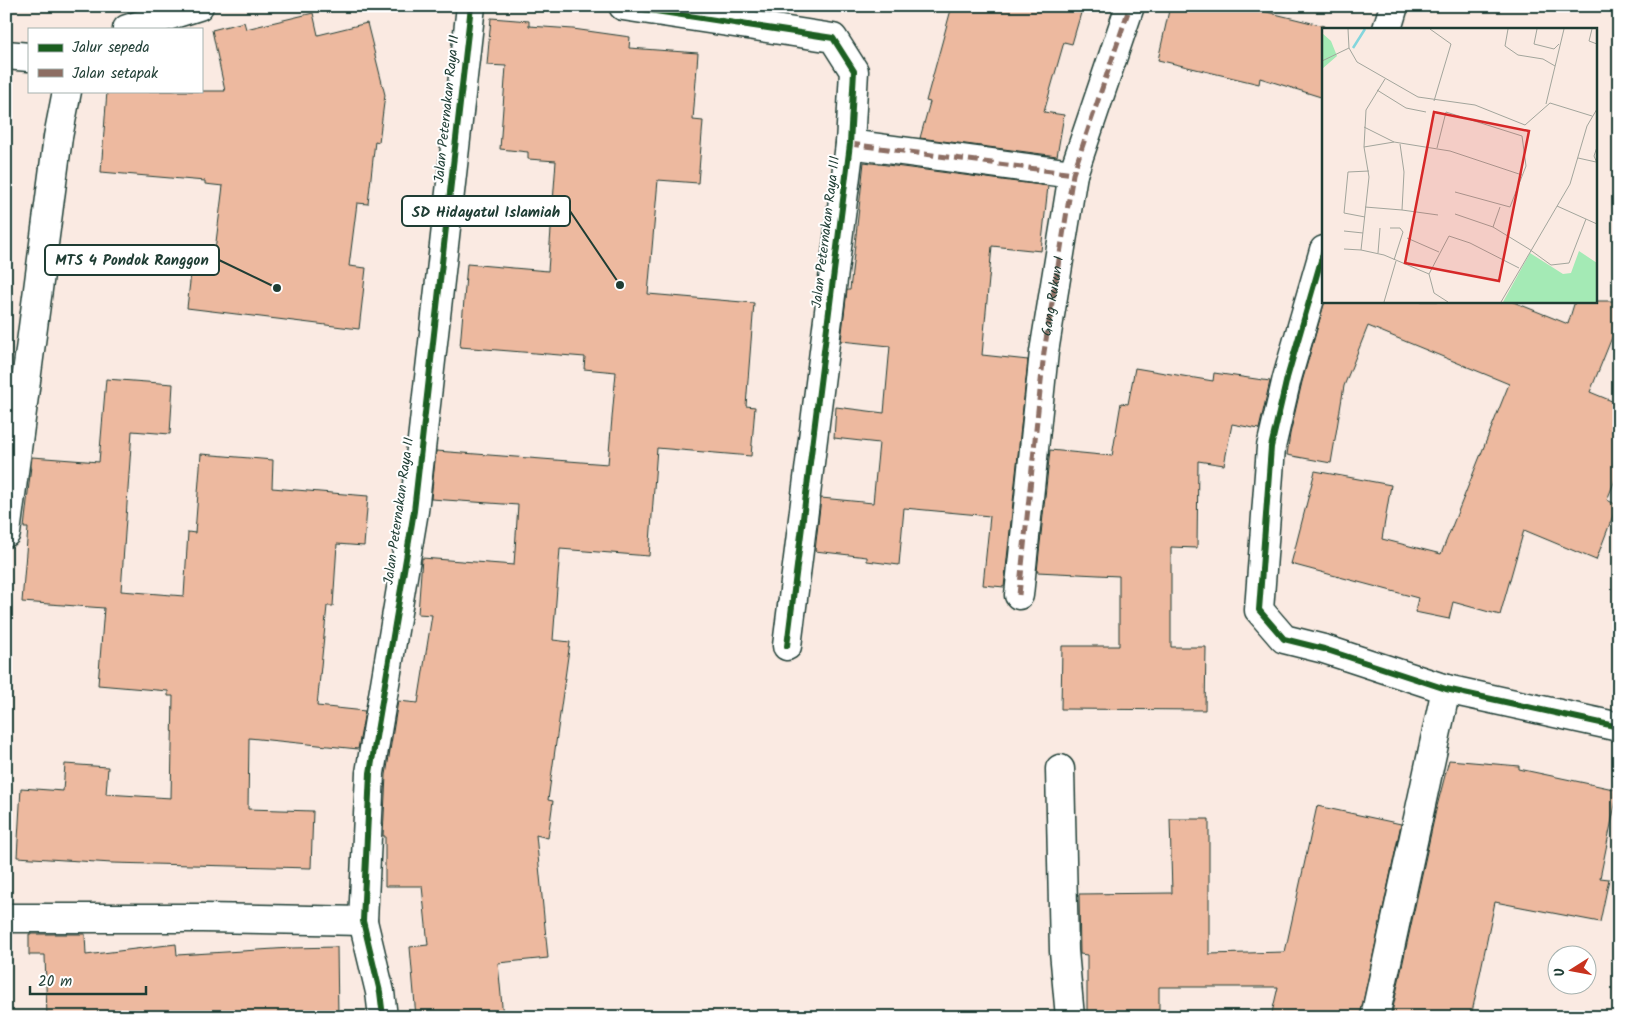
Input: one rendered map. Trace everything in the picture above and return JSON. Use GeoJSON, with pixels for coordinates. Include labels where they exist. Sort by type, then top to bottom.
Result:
{"type":"FeatureCollection","features":[{"type":"Feature","properties":{"kind":"street"},"geometry":{"type":"LineString","coordinates":[[130,28],[199,6]]}},
{"type":"Feature","properties":{"kind":"street","name":"Jalan Peternakan Raya II"},"geometry":{"type":"LineString","coordinates":[[383,1017],[380,992],[363,921],[370,773],[414,511],[471,6]]}},
{"type":"Feature","properties":{"kind":"street","name":"Jalan Peternakan Raya III"},"geometry":{"type":"LineString","coordinates":[[623,6],[833,38],[854,71],[850,144],[787,646]]}},
{"type":"Feature","properties":{"kind":"street","name":"Gang Rukun I"},"geometry":{"type":"LineString","coordinates":[[1019,595],[1044,352],[1073,174],[1130,6]]}},
{"type":"Feature","properties":{"kind":"street"},"geometry":{"type":"LineString","coordinates":[[1388,28],[1394,6]]}},
{"type":"Feature","properties":{"kind":"street"},"geometry":{"type":"LineString","coordinates":[[6,55],[28,57]]}},
{"type":"Feature","properties":{"kind":"street"},"geometry":{"type":"LineString","coordinates":[[6,533],[58,137],[67,92]]}},
{"type":"Feature","properties":{"kind":"street"},"geometry":{"type":"LineString","coordinates":[[850,144],[1073,174]]}},
{"type":"Feature","properties":{"kind":"street"},"geometry":{"type":"LineString","coordinates":[[1322,257],[1287,378],[1271,447],[1260,610],[1284,639],[1324,649],[1446,688],[1619,727]]}},
{"type":"Feature","properties":{"kind":"street"},"geometry":{"type":"LineString","coordinates":[[1375,1017],[1446,688]]}},
{"type":"Feature","properties":{"kind":"street"},"geometry":{"type":"LineString","coordinates":[[1060,769],[1064,952],[1070,1017]]}},
{"type":"Feature","properties":{"kind":"street"},"geometry":{"type":"LineString","coordinates":[[6,918],[202,918],[363,921]]}},
{"type":"Feature","properties":{"kind":"building"},"geometry":{"type":"Polygon","coordinates":[[[952,6],[1083,6],[1072,44],[1064,42],[1044,112],[1064,115],[1057,156],[920,138],[930,102],[926,101],[952,6]]]}},
{"type":"Feature","properties":{"kind":"building"},"geometry":{"type":"Polygon","coordinates":[[[1170,6],[1242,6],[1324,26],[1322,28],[1322,97],[1260,78],[1259,84],[1158,60],[1170,6]]]}},
{"type":"Feature","properties":{"kind":"building"},"geometry":{"type":"Polygon","coordinates":[[[313,13],[318,35],[367,23],[385,95],[379,142],[375,141],[368,204],[357,203],[349,266],[366,268],[359,329],[187,308],[194,247],[215,250],[223,186],[205,184],[205,181],[101,172],[107,92],[225,91],[212,30],[244,22],[246,29],[313,13]]]}},
{"type":"Feature","properties":{"kind":"building"},"geometry":{"type":"Polygon","coordinates":[[[491,18],[529,21],[529,26],[573,29],[630,37],[629,48],[698,53],[693,120],[703,121],[698,183],[658,180],[648,294],[754,303],[746,406],[755,407],[751,456],[657,448],[649,556],[560,549],[553,640],[570,642],[548,800],[553,801],[548,838],[536,835],[548,958],[498,963],[503,1017],[416,1017],[410,947],[428,945],[422,886],[385,886],[385,836],[383,836],[386,775],[398,701],[418,703],[432,615],[418,614],[422,558],[514,565],[518,505],[431,499],[436,451],[608,464],[616,372],[584,369],[585,357],[460,347],[467,264],[548,271],[556,161],[528,159],[528,152],[500,149],[506,66],[487,65],[491,18]]]}},
{"type":"Feature","properties":{"kind":"building"},"geometry":{"type":"Polygon","coordinates":[[[864,162],[1048,186],[1041,251],[992,246],[982,355],[1028,360],[1004,587],[983,585],[990,516],[904,508],[899,565],[867,561],[867,557],[815,551],[821,498],[873,503],[879,443],[834,438],[836,407],[884,413],[890,346],[841,341],[847,290],[850,290],[864,162]]]}},
{"type":"Feature","properties":{"kind":"building"},"geometry":{"type":"Polygon","coordinates":[[[1619,301],[1619,320],[1590,392],[1619,404],[1619,470],[1607,500],[1617,505],[1596,560],[1524,530],[1500,615],[1453,602],[1449,619],[1415,612],[1418,598],[1291,564],[1315,471],[1391,485],[1382,539],[1441,554],[1509,384],[1368,326],[1344,386],[1331,463],[1287,455],[1302,382],[1325,302],[1513,302],[1568,324],[1575,302],[1619,301]]]}},
{"type":"Feature","properties":{"kind":"building"},"geometry":{"type":"Polygon","coordinates":[[[1135,368],[1213,381],[1214,373],[1270,381],[1259,429],[1232,424],[1224,465],[1198,461],[1197,548],[1171,547],[1171,647],[1206,647],[1205,710],[1061,709],[1062,646],[1119,646],[1119,576],[1037,572],[1050,450],[1112,456],[1121,403],[1128,404],[1135,368]]]}},
{"type":"Feature","properties":{"kind":"building"},"geometry":{"type":"Polygon","coordinates":[[[106,379],[173,384],[170,434],[132,431],[121,591],[184,596],[188,532],[195,533],[201,454],[273,460],[272,488],[368,496],[364,546],[337,544],[333,606],[327,606],[317,706],[365,711],[358,749],[249,738],[248,809],[313,811],[311,868],[112,863],[17,857],[21,788],[63,791],[65,764],[108,767],[106,794],[171,798],[173,696],[168,696],[168,691],[98,685],[104,608],[22,602],[28,528],[24,528],[32,457],[99,462],[106,379]]]}},
{"type":"Feature","properties":{"kind":"building"},"geometry":{"type":"Polygon","coordinates":[[[1449,760],[1519,766],[1519,769],[1618,790],[1600,878],[1609,879],[1600,922],[1495,902],[1471,1017],[1391,1017],[1436,810],[1449,760]]]}},
{"type":"Feature","properties":{"kind":"building"},"geometry":{"type":"Polygon","coordinates":[[[1317,806],[1401,824],[1360,1017],[1271,1017],[1278,987],[1159,987],[1159,1017],[1087,1017],[1087,955],[1080,954],[1079,894],[1172,893],[1170,819],[1209,819],[1209,954],[1285,952],[1317,806]]]}},
{"type":"Feature","properties":{"kind":"building"},"geometry":{"type":"Polygon","coordinates":[[[29,934],[85,934],[86,955],[176,944],[177,955],[337,947],[338,1017],[47,1017],[45,955],[29,955],[29,934]]]}},
{"type":"Feature","properties":{"kind":"marked path"},"geometry":{"type":"LineString","coordinates":[[1019,595],[1044,352],[1073,174],[1130,6]]}},
{"type":"Feature","properties":{"kind":"marked path"},"geometry":{"type":"LineString","coordinates":[[850,144],[1073,174]]}},
{"type":"Feature","properties":{"kind":"cycle path"},"geometry":{"type":"LineString","coordinates":[[383,1017],[380,992],[363,921],[370,773],[414,511],[471,6]]}},
{"type":"Feature","properties":{"kind":"cycle path"},"geometry":{"type":"LineString","coordinates":[[623,6],[833,38],[854,71],[850,144],[787,646]]}},
{"type":"Feature","properties":{"kind":"cycle path"},"geometry":{"type":"LineString","coordinates":[[1322,257],[1287,378],[1271,447],[1259,610],[1284,639],[1324,649],[1446,689],[1619,727]]}},
{"type":"Feature","properties":{"kind":"place","name":"SD Hidayatul Islamiah"},"geometry":{"type":"Point","coordinates":[620,285]}},
{"type":"Feature","properties":{"kind":"place","name":"MTS 4 Pondok Ranggon"},"geometry":{"type":"Point","coordinates":[277,288]}}]}
